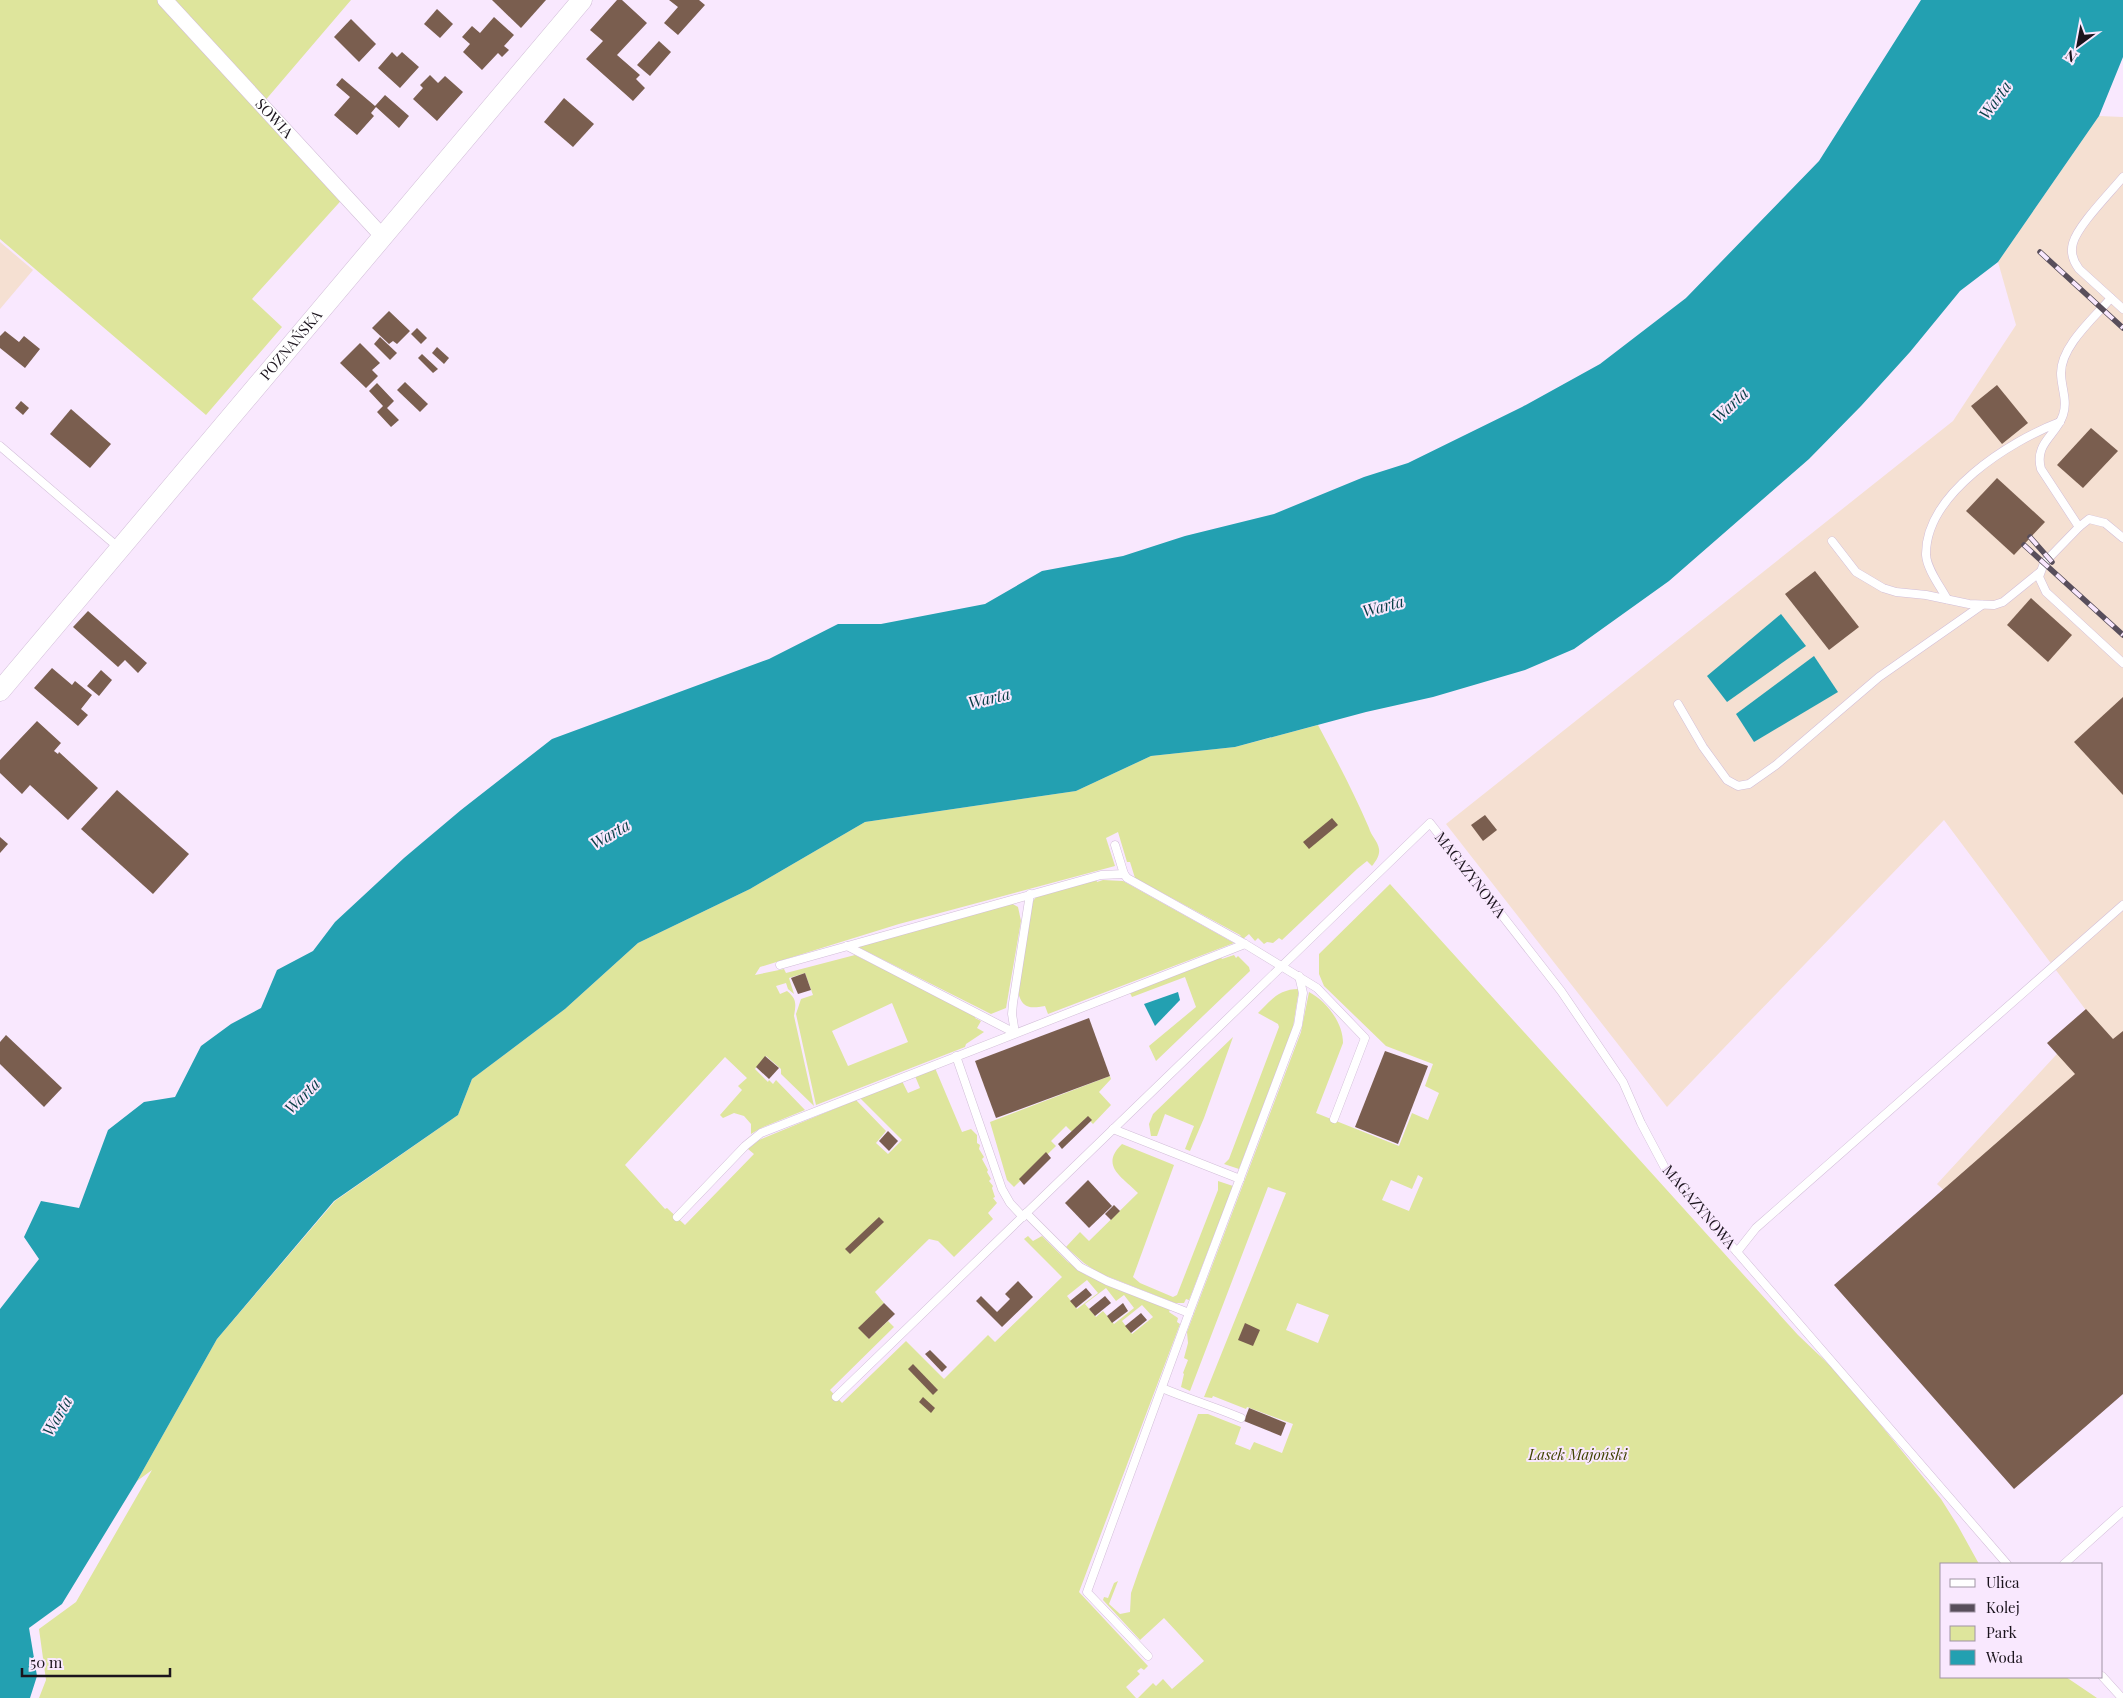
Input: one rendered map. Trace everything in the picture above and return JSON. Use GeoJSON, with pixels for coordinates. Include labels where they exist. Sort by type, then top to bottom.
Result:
{"type":"FeatureCollection","features":[{"type":"Feature","properties":{"kind":"street","name":"SOWIA"},"geometry":{"type":"LineString","coordinates":[[165,0],[383,237]]}},
{"type":"Feature","properties":{"kind":"street","name":"POZNAŃSKA"},"geometry":{"type":"LineString","coordinates":[[0,691],[582,0]]}},
{"type":"Feature","properties":{"kind":"lane"},"geometry":{"type":"LineString","coordinates":[[2123,177],[2080,229],[2071,250],[2073,262],[2079,269],[2123,309]]}},
{"type":"Feature","properties":{"kind":"lane"},"geometry":{"type":"LineString","coordinates":[[2078,527],[2041,469],[2039,461],[2041,449],[2060,422],[2065,405],[2061,375],[2064,356],[2075,339],[2111,298]]}},
{"type":"Feature","properties":{"kind":"lane"},"geometry":{"type":"LineString","coordinates":[[1947,599],[1926,557],[1929,533],[1938,513],[1962,485],[1991,460],[2037,431],[2060,422]]}},
{"type":"Feature","properties":{"kind":"lane"},"geometry":{"type":"LineString","coordinates":[[0,446],[120,549]]}},
{"type":"Feature","properties":{"kind":"lane"},"geometry":{"type":"LineString","coordinates":[[2123,538],[2099,520],[2089,519],[2078,527],[2044,563],[2040,572],[2040,582],[2046,592],[2123,663]]}},
{"type":"Feature","properties":{"kind":"lane"},"geometry":{"type":"LineString","coordinates":[[1832,541],[1856,572],[1883,588],[1896,592],[1926,594],[1982,605],[2003,602],[2040,572]]}},
{"type":"Feature","properties":{"kind":"lane"},"geometry":{"type":"LineString","coordinates":[[1678,704],[1703,747],[1727,780],[1738,786],[1749,784],[1776,765],[1879,677],[1982,605]]}},
{"type":"Feature","properties":{"kind":"lane","name":"MAGAZYNOWA"},"geometry":{"type":"LineString","coordinates":[[1282,966],[1430,823],[1561,991],[1618,1074],[1666,1170],[2005,1563]]}},
{"type":"Feature","properties":{"kind":"lane"},"geometry":{"type":"LineString","coordinates":[[1115,845],[1124,874]]}},
{"type":"Feature","properties":{"kind":"lane"},"geometry":{"type":"LineString","coordinates":[[780,965],[1101,875],[1124,874],[1155,895],[1244,944],[1317,988],[1365,1038],[1334,1119]]}},
{"type":"Feature","properties":{"kind":"lane"},"geometry":{"type":"LineString","coordinates":[[1015,1033],[1012,1014],[1013,1003],[1030,894]]}},
{"type":"Feature","properties":{"kind":"lane"},"geometry":{"type":"LineString","coordinates":[[1737,1252],[1756,1228],[2123,905]]}},
{"type":"Feature","properties":{"kind":"lane"},"geometry":{"type":"LineString","coordinates":[[677,1217],[745,1146],[761,1133],[1244,944]]}},
{"type":"Feature","properties":{"kind":"lane"},"geometry":{"type":"LineString","coordinates":[[847,946],[1015,1033]]}},
{"type":"Feature","properties":{"kind":"lane"},"geometry":{"type":"LineString","coordinates":[[836,1397],[1282,966]]}},
{"type":"Feature","properties":{"kind":"lane"},"geometry":{"type":"LineString","coordinates":[[1148,1656],[1087,1592],[1189,1313],[1298,1025],[1302,993],[1299,976]]}},
{"type":"Feature","properties":{"kind":"lane"},"geometry":{"type":"LineString","coordinates":[[956,1056],[1002,1189],[1010,1203],[1080,1267],[1107,1281],[1189,1313]]}},
{"type":"Feature","properties":{"kind":"lane"},"geometry":{"type":"LineString","coordinates":[[1113,1129],[1240,1179]]}},
{"type":"Feature","properties":{"kind":"lane"},"geometry":{"type":"LineString","coordinates":[[1162,1388],[1199,1404],[1211,1406],[1241,1418]]}},
{"type":"Feature","properties":{"kind":"lane"},"geometry":{"type":"LineString","coordinates":[[2065,1563],[2123,1511]]}},
{"type":"Feature","properties":{"kind":"lane"},"geometry":{"type":"LineString","coordinates":[[2103,1677],[2122,1698]]}},
{"type":"Feature","properties":{"kind":"shaded area"},"geometry":{"type":"Polygon","coordinates":[[[2099,116],[2123,117],[2123,1302],[1974,1218],[1937,1184],[2091,1017],[1944,820],[1667,1107],[1446,824],[1953,421],[2016,325],[1998,262],[2099,116]]]}},
{"type":"Feature","properties":{"kind":"shaded area"},"geometry":{"type":"Polygon","coordinates":[[[0,242],[33,270],[0,309],[0,242]]]}},
{"type":"Feature","properties":{"kind":"green space"},"geometry":{"type":"Polygon","coordinates":[[[0,0],[351,0],[263,103],[347,194],[252,299],[282,327],[206,415],[0,239],[0,0]]]}},
{"type":"Feature","properties":{"kind":"green space"},"geometry":{"type":"Polygon","coordinates":[[[1318,725],[1345,776],[1378,846],[1378,856],[1372,866],[1367,861],[1357,869],[1282,940],[1279,938],[1273,943],[1267,942],[1264,944],[1258,938],[1255,941],[1249,934],[1243,939],[1240,935],[1135,878],[1130,862],[1127,862],[1118,832],[1106,838],[1115,866],[899,924],[760,967],[755,975],[784,969],[786,973],[855,955],[975,1015],[975,1018],[981,1021],[977,1028],[984,1032],[966,1044],[965,1047],[816,1105],[796,1014],[801,999],[813,995],[805,973],[789,978],[794,994],[788,989],[786,983],[776,986],[780,994],[787,991],[794,999],[794,1016],[814,1106],[781,1074],[781,1069],[766,1056],[755,1069],[768,1082],[769,1080],[773,1084],[776,1080],[805,1110],[751,1134],[751,1124],[744,1116],[734,1113],[723,1118],[720,1115],[742,1090],[738,1086],[747,1078],[725,1057],[625,1165],[665,1209],[667,1208],[685,1225],[754,1154],[748,1149],[759,1140],[856,1100],[886,1131],[876,1143],[888,1154],[902,1140],[860,1098],[902,1081],[908,1093],[920,1088],[915,1076],[935,1068],[962,1132],[971,1129],[977,1135],[977,1143],[980,1145],[979,1149],[984,1157],[982,1159],[991,1179],[989,1181],[993,1186],[995,1197],[993,1198],[997,1203],[988,1213],[993,1219],[954,1257],[938,1241],[929,1239],[875,1292],[884,1303],[859,1328],[869,1339],[888,1321],[894,1327],[830,1390],[842,1403],[906,1341],[944,1379],[988,1335],[995,1342],[1062,1277],[1024,1239],[1028,1236],[1033,1241],[1042,1236],[1068,1262],[1086,1275],[1170,1310],[1169,1312],[1178,1318],[1177,1322],[1180,1324],[1079,1592],[1148,1666],[1144,1670],[1141,1668],[1137,1671],[1140,1674],[1126,1687],[1136,1698],[39,1698],[46,1680],[39,1629],[76,1602],[152,1470],[137,1481],[217,1339],[335,1201],[458,1115],[472,1079],[565,1009],[638,943],[750,889],[865,822],[1076,791],[1151,756],[1235,747],[1318,725]],[[892,1003],[832,1031],[848,1066],[908,1042],[892,1003]],[[1087,1280],[1067,1296],[1077,1309],[1098,1293],[1087,1280]],[[1106,1288],[1085,1304],[1096,1317],[1103,1311],[1114,1324],[1134,1308],[1124,1295],[1116,1301],[1106,1288]],[[1142,1305],[1122,1321],[1132,1334],[1153,1317],[1142,1305]]]}},
{"type":"Feature","properties":{"kind":"green space"},"geometry":{"type":"Polygon","coordinates":[[[1096,879],[1097,882],[1103,880],[1123,881],[1234,943],[1048,1014],[1045,1006],[1027,1006],[1022,1001],[1018,992],[1033,901],[1037,896],[1096,879]]]}},
{"type":"Feature","properties":{"kind":"green space","name":"Lasek Majoński"},"geometry":{"type":"Polygon","coordinates":[[[1390,884],[1798,1335],[1841,1376],[1941,1499],[1978,1563],[1940,1563],[1940,1678],[2067,1678],[2097,1698],[1138,1698],[1153,1683],[1156,1686],[1163,1679],[1172,1689],[1204,1661],[1164,1618],[1140,1640],[1103,1600],[1104,1597],[1108,1598],[1114,1583],[1118,1581],[1109,1604],[1120,1614],[1130,1612],[1131,1593],[1198,1414],[1208,1414],[1241,1427],[1235,1444],[1250,1450],[1254,1442],[1282,1453],[1293,1424],[1213,1396],[1212,1398],[1204,1397],[1286,1193],[1268,1187],[1190,1391],[1181,1387],[1183,1373],[1188,1360],[1184,1358],[1188,1343],[1187,1332],[1301,1032],[1309,992],[1327,1007],[1337,1020],[1343,1043],[1316,1113],[1399,1146],[1412,1113],[1428,1120],[1439,1093],[1425,1086],[1433,1064],[1386,1046],[1324,986],[1319,974],[1319,954],[1390,884]],[[1418,1175],[1412,1189],[1391,1180],[1382,1200],[1409,1211],[1423,1178],[1418,1175]],[[1297,1303],[1286,1330],[1318,1343],[1329,1315],[1297,1303]]]}},
{"type":"Feature","properties":{"kind":"green space"},"geometry":{"type":"Polygon","coordinates":[[[1011,903],[1018,907],[1021,921],[1006,1008],[991,1014],[856,946],[1011,903]]]}},
{"type":"Feature","properties":{"kind":"green space"},"geometry":{"type":"Polygon","coordinates":[[[1234,955],[1236,958],[1238,956],[1249,967],[1250,971],[1156,1061],[1149,1046],[1196,1007],[1185,977],[1132,997],[1130,993],[1221,957],[1222,959],[1234,955]]]}},
{"type":"Feature","properties":{"kind":"green space"},"geometry":{"type":"Polygon","coordinates":[[[1292,989],[1299,989],[1293,1027],[1239,1169],[1224,1164],[1229,1159],[1279,1027],[1278,1024],[1258,1013],[1281,993],[1292,989]]]}},
{"type":"Feature","properties":{"kind":"green space"},"geometry":{"type":"Polygon","coordinates":[[[1233,1037],[1190,1151],[1185,1149],[1194,1126],[1165,1114],[1157,1136],[1151,1136],[1149,1124],[1153,1114],[1233,1037]]]}},
{"type":"Feature","properties":{"kind":"green space"},"geometry":{"type":"Polygon","coordinates":[[[1110,1076],[1111,1079],[1099,1092],[1111,1105],[1093,1124],[1087,1118],[1072,1132],[1066,1126],[1051,1141],[1056,1146],[1014,1187],[1007,1180],[990,1122],[1110,1076]]]}},
{"type":"Feature","properties":{"kind":"green space"},"geometry":{"type":"Polygon","coordinates":[[[1122,1144],[1174,1165],[1133,1277],[1140,1283],[1173,1297],[1177,1295],[1218,1190],[1218,1181],[1233,1186],[1189,1300],[1186,1299],[1184,1303],[1175,1303],[1099,1273],[1066,1247],[1080,1232],[1089,1241],[1138,1193],[1120,1176],[1113,1165],[1115,1152],[1122,1144]]]}},
{"type":"Feature","properties":{"kind":"water","name":"Warta"},"geometry":{"type":"Polygon","coordinates":[[[1921,0],[2123,0],[2123,57],[2099,116],[1998,262],[1960,291],[1910,352],[1809,459],[1669,581],[1574,649],[1525,670],[1433,697],[1366,712],[1235,747],[1151,756],[1076,791],[865,822],[750,889],[638,943],[565,1009],[472,1079],[458,1115],[334,1201],[217,1339],[137,1481],[62,1604],[29,1628],[37,1676],[30,1698],[0,1698],[0,1309],[39,1259],[24,1237],[41,1201],[79,1208],[108,1130],[144,1102],[175,1097],[201,1046],[231,1024],[261,1008],[277,970],[313,951],[335,922],[404,858],[461,810],[552,739],[769,659],[838,624],[881,624],[985,604],[1042,571],[1123,556],[1185,536],[1274,514],[1364,477],[1408,463],[1522,407],[1600,364],[1686,298],[1819,161],[1921,0]]]}},
{"type":"Feature","properties":{"kind":"water"},"geometry":{"type":"Polygon","coordinates":[[[1781,614],[1806,646],[1727,702],[1707,676],[1781,614]]]}},
{"type":"Feature","properties":{"kind":"water"},"geometry":{"type":"Polygon","coordinates":[[[1814,656],[1838,692],[1754,742],[1736,714],[1814,656]]]}},
{"type":"Feature","properties":{"kind":"water"},"geometry":{"type":"Polygon","coordinates":[[[1178,992],[1180,1000],[1155,1026],[1144,1004],[1178,992]]]}},
{"type":"Feature","properties":{"kind":"building"},"geometry":{"type":"Polygon","coordinates":[[[492,0],[546,0],[521,28],[492,0]]]}},
{"type":"Feature","properties":{"kind":"building"},"geometry":{"type":"Polygon","coordinates":[[[617,0],[622,0],[647,23],[617,55],[640,75],[636,79],[645,88],[633,101],[586,59],[603,41],[590,30],[617,0]]]}},
{"type":"Feature","properties":{"kind":"building"},"geometry":{"type":"Polygon","coordinates":[[[669,0],[699,0],[705,5],[678,35],[664,23],[678,7],[669,0]]]}},
{"type":"Feature","properties":{"kind":"building"},"geometry":{"type":"Polygon","coordinates":[[[437,9],[453,24],[440,38],[424,24],[437,9]]]}},
{"type":"Feature","properties":{"kind":"building"},"geometry":{"type":"Polygon","coordinates":[[[494,17],[514,35],[504,46],[509,50],[502,57],[498,53],[482,70],[463,52],[470,44],[462,37],[472,26],[480,33],[494,17]]]}},
{"type":"Feature","properties":{"kind":"building"},"geometry":{"type":"Polygon","coordinates":[[[351,19],[376,44],[359,62],[334,37],[351,19]]]}},
{"type":"Feature","properties":{"kind":"building"},"geometry":{"type":"Polygon","coordinates":[[[659,41],[671,52],[650,76],[637,65],[659,41]]]}},
{"type":"Feature","properties":{"kind":"building"},"geometry":{"type":"Polygon","coordinates":[[[392,52],[397,57],[402,52],[419,67],[400,88],[378,68],[392,52]]]}},
{"type":"Feature","properties":{"kind":"building"},"geometry":{"type":"Polygon","coordinates":[[[430,75],[438,83],[445,76],[463,92],[437,121],[413,99],[423,88],[420,85],[430,75]]]}},
{"type":"Feature","properties":{"kind":"building"},"geometry":{"type":"Polygon","coordinates":[[[342,78],[375,106],[385,95],[409,116],[399,128],[376,107],[371,113],[374,116],[357,135],[334,115],[350,97],[336,85],[342,78]]]}},
{"type":"Feature","properties":{"kind":"building"},"geometry":{"type":"Polygon","coordinates":[[[564,98],[594,124],[573,147],[544,122],[564,98]]]}},
{"type":"Feature","properties":{"kind":"building"},"geometry":{"type":"Polygon","coordinates":[[[389,311],[410,331],[397,344],[393,341],[389,344],[372,328],[389,311]]]}},
{"type":"Feature","properties":{"kind":"building"},"geometry":{"type":"Polygon","coordinates":[[[417,328],[427,338],[421,344],[411,334],[417,328]]]}},
{"type":"Feature","properties":{"kind":"building"},"geometry":{"type":"Polygon","coordinates":[[[5,331],[19,342],[24,336],[40,349],[25,368],[0,348],[0,336],[5,331]]]}},
{"type":"Feature","properties":{"kind":"building"},"geometry":{"type":"Polygon","coordinates":[[[380,337],[397,353],[390,360],[374,344],[380,337]]]}},
{"type":"Feature","properties":{"kind":"building"},"geometry":{"type":"Polygon","coordinates":[[[360,343],[380,363],[372,370],[378,376],[366,388],[340,363],[360,343]]]}},
{"type":"Feature","properties":{"kind":"building"},"geometry":{"type":"Polygon","coordinates":[[[437,347],[449,358],[444,364],[432,353],[437,347]]]}},
{"type":"Feature","properties":{"kind":"building"},"geometry":{"type":"Polygon","coordinates":[[[422,354],[438,369],[433,373],[418,358],[422,354]]]}},
{"type":"Feature","properties":{"kind":"building"},"geometry":{"type":"Polygon","coordinates":[[[405,382],[428,404],[420,412],[397,390],[405,382]]]}},
{"type":"Feature","properties":{"kind":"building"},"geometry":{"type":"Polygon","coordinates":[[[377,383],[394,401],[387,408],[399,420],[391,427],[377,412],[383,406],[369,391],[377,383]]]}},
{"type":"Feature","properties":{"kind":"building"},"geometry":{"type":"Polygon","coordinates":[[[1997,385],[2028,423],[2002,444],[1971,406],[1997,385]]]}},
{"type":"Feature","properties":{"kind":"building"},"geometry":{"type":"Polygon","coordinates":[[[21,401],[29,408],[23,415],[15,408],[21,401]]]}},
{"type":"Feature","properties":{"kind":"building"},"geometry":{"type":"Polygon","coordinates":[[[71,409],[111,444],[90,468],[50,434],[71,409]]]}},
{"type":"Feature","properties":{"kind":"building"},"geometry":{"type":"Polygon","coordinates":[[[2091,428],[2118,451],[2083,488],[2057,465],[2091,428]]]}},
{"type":"Feature","properties":{"kind":"building"},"geometry":{"type":"Polygon","coordinates":[[[1997,478],[2045,522],[2014,555],[1966,511],[1997,478]]]}},
{"type":"Feature","properties":{"kind":"building"},"geometry":{"type":"Polygon","coordinates":[[[1815,571],[1859,627],[1829,650],[1785,594],[1815,571]]]}},
{"type":"Feature","properties":{"kind":"building"},"geometry":{"type":"Polygon","coordinates":[[[2031,598],[2072,635],[2048,662],[2007,625],[2031,598]]]}},
{"type":"Feature","properties":{"kind":"building"},"geometry":{"type":"Polygon","coordinates":[[[88,611],[147,663],[138,673],[125,660],[118,667],[73,627],[88,611]]]}},
{"type":"Feature","properties":{"kind":"building"},"geometry":{"type":"Polygon","coordinates":[[[52,668],[72,685],[75,681],[92,695],[81,709],[88,715],[78,726],[34,688],[52,668]]]}},
{"type":"Feature","properties":{"kind":"building"},"geometry":{"type":"Polygon","coordinates":[[[101,670],[112,680],[99,696],[87,686],[101,670]]]}},
{"type":"Feature","properties":{"kind":"building"},"geometry":{"type":"Polygon","coordinates":[[[2123,697],[2123,795],[2074,742],[2123,697]]]}},
{"type":"Feature","properties":{"kind":"building"},"geometry":{"type":"Polygon","coordinates":[[[37,721],[61,743],[54,751],[58,754],[59,752],[98,788],[68,820],[30,785],[22,794],[0,773],[0,760],[37,721]]]}},
{"type":"Feature","properties":{"kind":"building"},"geometry":{"type":"Polygon","coordinates":[[[117,790],[189,854],[153,894],[81,829],[117,790]]]}},
{"type":"Feature","properties":{"kind":"building"},"geometry":{"type":"Polygon","coordinates":[[[1485,815],[1497,830],[1483,841],[1471,825],[1485,815]]]}},
{"type":"Feature","properties":{"kind":"building"},"geometry":{"type":"Polygon","coordinates":[[[1332,818],[1338,825],[1309,849],[1303,842],[1332,818]]]}},
{"type":"Feature","properties":{"kind":"building"},"geometry":{"type":"Polygon","coordinates":[[[0,837],[8,844],[0,853],[0,837]]]}},
{"type":"Feature","properties":{"kind":"building"},"geometry":{"type":"Polygon","coordinates":[[[805,973],[811,990],[798,994],[791,978],[805,973]]]}},
{"type":"Feature","properties":{"kind":"building"},"geometry":{"type":"Polygon","coordinates":[[[2086,1009],[2113,1039],[2123,1031],[2123,1394],[2014,1489],[1834,1285],[2075,1074],[2047,1043],[2086,1009]]]}},
{"type":"Feature","properties":{"kind":"building"},"geometry":{"type":"Polygon","coordinates":[[[1089,1018],[1110,1076],[996,1118],[975,1061],[1089,1018]]]}},
{"type":"Feature","properties":{"kind":"building"},"geometry":{"type":"Polygon","coordinates":[[[6,1035],[62,1088],[44,1107],[0,1064],[0,1042],[6,1035]]]}},
{"type":"Feature","properties":{"kind":"building"},"geometry":{"type":"Polygon","coordinates":[[[1385,1051],[1428,1066],[1398,1144],[1355,1127],[1385,1051]]]}},
{"type":"Feature","properties":{"kind":"building"},"geometry":{"type":"Polygon","coordinates":[[[765,1056],[779,1068],[769,1079],[756,1067],[765,1056]]]}},
{"type":"Feature","properties":{"kind":"building"},"geometry":{"type":"Polygon","coordinates":[[[1088,1116],[1092,1120],[1062,1149],[1058,1144],[1088,1116]]]}},
{"type":"Feature","properties":{"kind":"building"},"geometry":{"type":"Polygon","coordinates":[[[888,1131],[898,1141],[889,1151],[879,1141],[888,1131]]]}},
{"type":"Feature","properties":{"kind":"building"},"geometry":{"type":"Polygon","coordinates":[[[1046,1152],[1051,1158],[1024,1185],[1019,1179],[1046,1152]]]}},
{"type":"Feature","properties":{"kind":"building"},"geometry":{"type":"Polygon","coordinates":[[[1088,1180],[1112,1206],[1089,1228],[1065,1203],[1088,1180]]]}},
{"type":"Feature","properties":{"kind":"building"},"geometry":{"type":"Polygon","coordinates":[[[1114,1205],[1120,1211],[1111,1220],[1105,1214],[1114,1205]]]}},
{"type":"Feature","properties":{"kind":"building"},"geometry":{"type":"Polygon","coordinates":[[[879,1217],[884,1222],[850,1254],[845,1249],[879,1217]]]}},
{"type":"Feature","properties":{"kind":"building"},"geometry":{"type":"Polygon","coordinates":[[[1018,1281],[1033,1297],[1002,1327],[976,1301],[981,1296],[997,1312],[1010,1299],[1005,1294],[1018,1281]]]}},
{"type":"Feature","properties":{"kind":"building"},"geometry":{"type":"Polygon","coordinates":[[[1086,1288],[1092,1295],[1076,1308],[1070,1301],[1086,1288]]]}},
{"type":"Feature","properties":{"kind":"building"},"geometry":{"type":"Polygon","coordinates":[[[1105,1296],[1111,1303],[1095,1316],[1089,1309],[1105,1296]]]}},
{"type":"Feature","properties":{"kind":"building"},"geometry":{"type":"Polygon","coordinates":[[[884,1303],[895,1314],[869,1339],[858,1328],[884,1303]]]}},
{"type":"Feature","properties":{"kind":"building"},"geometry":{"type":"Polygon","coordinates":[[[1123,1303],[1128,1311],[1112,1323],[1107,1316],[1123,1303]]]}},
{"type":"Feature","properties":{"kind":"building"},"geometry":{"type":"Polygon","coordinates":[[[1141,1313],[1147,1320],[1131,1333],[1125,1326],[1141,1313]]]}},
{"type":"Feature","properties":{"kind":"building"},"geometry":{"type":"Polygon","coordinates":[[[1245,1323],[1260,1330],[1253,1346],[1238,1340],[1245,1323]]]}},
{"type":"Feature","properties":{"kind":"building"},"geometry":{"type":"Polygon","coordinates":[[[930,1350],[947,1367],[942,1372],[925,1354],[930,1350]]]}},
{"type":"Feature","properties":{"kind":"building"},"geometry":{"type":"Polygon","coordinates":[[[913,1364],[938,1390],[933,1395],[908,1369],[913,1364]]]}},
{"type":"Feature","properties":{"kind":"building"},"geometry":{"type":"Polygon","coordinates":[[[923,1397],[935,1408],[931,1413],[919,1402],[923,1397]]]}},
{"type":"Feature","properties":{"kind":"building"},"geometry":{"type":"Polygon","coordinates":[[[1249,1408],[1286,1423],[1281,1436],[1244,1421],[1249,1408]]]}},
{"type":"Feature","properties":{"kind":"railway"},"geometry":{"type":"LineString","coordinates":[[2040,252],[2123,328]]}},
{"type":"Feature","properties":{"kind":"railway"},"geometry":{"type":"LineString","coordinates":[[2030,537],[2052,562]]}},
{"type":"Feature","properties":{"kind":"railway"},"geometry":{"type":"LineString","coordinates":[[2024,545],[2123,635]]}}]}
